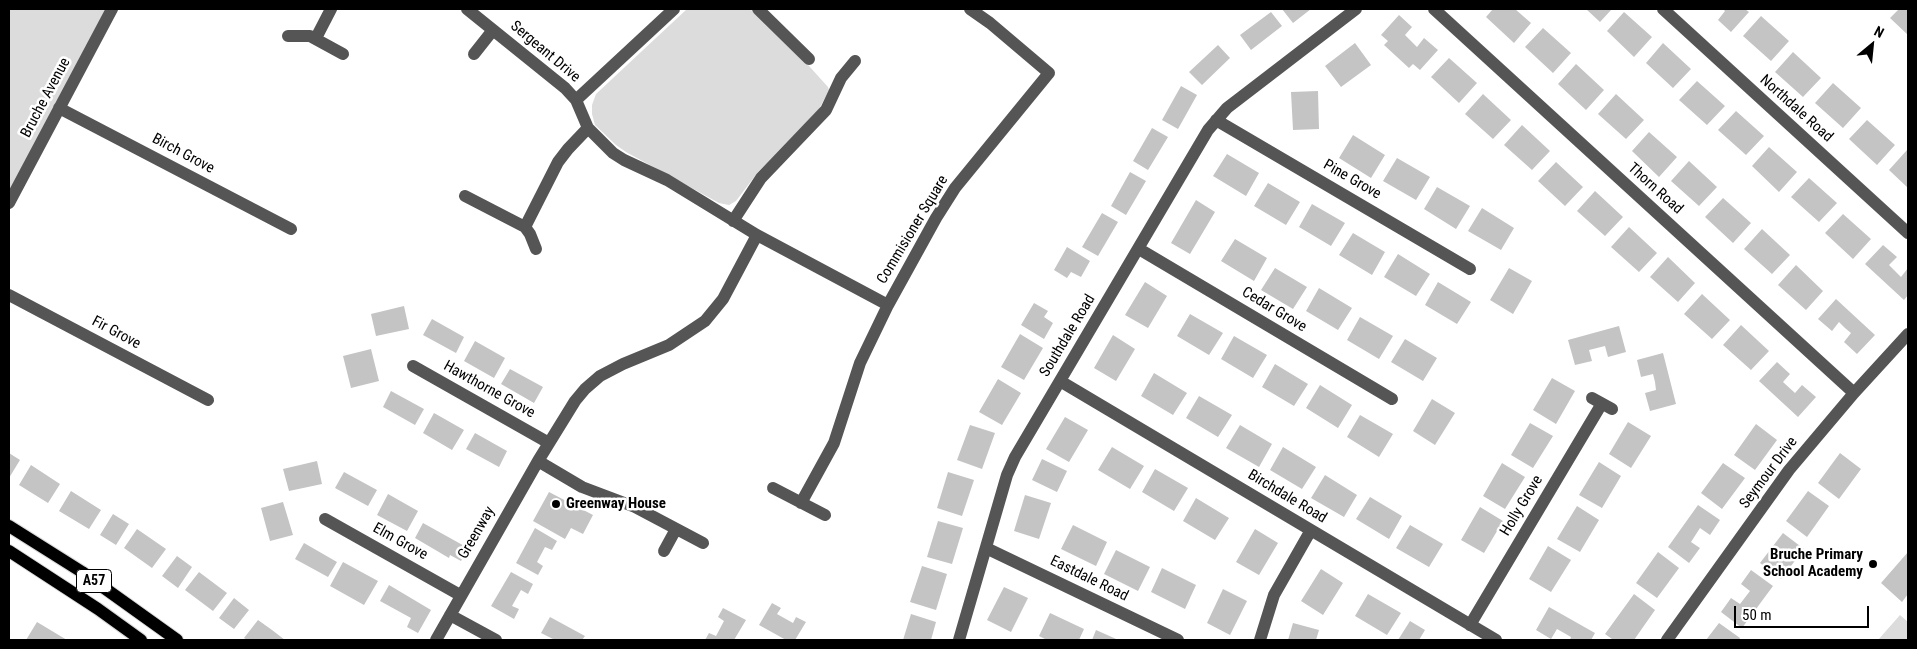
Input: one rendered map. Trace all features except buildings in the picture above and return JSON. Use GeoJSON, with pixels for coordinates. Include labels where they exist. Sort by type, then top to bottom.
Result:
{"type":"FeatureCollection","features":[{"type":"Feature","properties":{"kind":"main road","name":"A57"},"geometry":{"type":"LineString","coordinates":[[9,526],[82,572],[177,640]]}},
{"type":"Feature","properties":{"kind":"main road","name":"A57"},"geometry":{"type":"LineString","coordinates":[[9,551],[98,609],[141,640]]}},
{"type":"Feature","properties":{"kind":"street","name":"Bruche Avenue"},"geometry":{"type":"LineString","coordinates":[[9,203],[112,9]]}},
{"type":"Feature","properties":{"kind":"street"},"geometry":{"type":"LineString","coordinates":[[316,38],[331,9]]}},
{"type":"Feature","properties":{"kind":"street","name":"Sergeant Drive"},"geometry":{"type":"LineString","coordinates":[[467,9],[565,88],[576,100],[588,128]]}},
{"type":"Feature","properties":{"kind":"street"},"geometry":{"type":"LineString","coordinates":[[576,100],[674,9]]}},
{"type":"Feature","properties":{"kind":"street"},"geometry":{"type":"LineString","coordinates":[[758,9],[809,59]]}},
{"type":"Feature","properties":{"kind":"street","name":"Commisioner Square"},"geometry":{"type":"LineString","coordinates":[[588,128],[603,144],[624,160],[667,180],[757,235],[888,304],[950,195],[1049,73],[990,23],[970,9]]}},
{"type":"Feature","properties":{"kind":"street","name":"Southdale Road"},"geometry":{"type":"LineString","coordinates":[[959,640],[1010,466],[1208,130],[1227,108],[1356,9]]}},
{"type":"Feature","properties":{"kind":"street","name":"Thorn Road"},"geometry":{"type":"LineString","coordinates":[[1434,9],[1854,393]]}},
{"type":"Feature","properties":{"kind":"street","name":"Northdale Road"},"geometry":{"type":"LineString","coordinates":[[1663,9],[1908,232]]}},
{"type":"Feature","properties":{"kind":"street","name":"Sergeant Drive"},"geometry":{"type":"LineString","coordinates":[[474,54],[493,30]]}},
{"type":"Feature","properties":{"kind":"street"},"geometry":{"type":"LineString","coordinates":[[288,36],[302,35],[316,38],[343,54]]}},
{"type":"Feature","properties":{"kind":"street"},"geometry":{"type":"LineString","coordinates":[[733,221],[761,178],[826,110],[841,78],[855,61]]}},
{"type":"Feature","properties":{"kind":"street","name":"Birch Grove"},"geometry":{"type":"LineString","coordinates":[[59,108],[291,229]]}},
{"type":"Feature","properties":{"kind":"street","name":"Pine Grove"},"geometry":{"type":"LineString","coordinates":[[1216,120],[1470,269]]}},
{"type":"Feature","properties":{"kind":"street"},"geometry":{"type":"LineString","coordinates":[[525,227],[562,157],[588,128]]}},
{"type":"Feature","properties":{"kind":"street"},"geometry":{"type":"LineString","coordinates":[[465,196],[525,227],[536,249]]}},
{"type":"Feature","properties":{"kind":"street","name":"Greenway"},"geometry":{"type":"LineString","coordinates":[[436,640],[460,594],[575,401],[600,376],[623,364],[669,345],[705,321],[723,299],[757,235]]}},
{"type":"Feature","properties":{"kind":"street","name":"Cedar Grove"},"geometry":{"type":"LineString","coordinates":[[1139,249],[1392,400]]}},
{"type":"Feature","properties":{"kind":"street","name":"Fir Grove"},"geometry":{"type":"LineString","coordinates":[[9,295],[208,400]]}},
{"type":"Feature","properties":{"kind":"street"},"geometry":{"type":"LineString","coordinates":[[801,502],[834,443],[860,363],[888,304]]}},
{"type":"Feature","properties":{"kind":"street","name":"Seymour Drive"},"geometry":{"type":"LineString","coordinates":[[1667,640],[1789,470],[1854,393],[1908,334]]}},
{"type":"Feature","properties":{"kind":"street","name":"Hawthorne Grove"},"geometry":{"type":"LineString","coordinates":[[413,366],[549,442]]}},
{"type":"Feature","properties":{"kind":"street","name":"Birchdale Road"},"geometry":{"type":"LineString","coordinates":[[1060,381],[1496,640]]}},
{"type":"Feature","properties":{"kind":"street","name":"Holly Grove"},"geometry":{"type":"LineString","coordinates":[[1470,624],[1602,404]]}},
{"type":"Feature","properties":{"kind":"street"},"geometry":{"type":"LineString","coordinates":[[538,461],[582,487],[635,507],[703,543]]}},
{"type":"Feature","properties":{"kind":"street"},"geometry":{"type":"LineString","coordinates":[[774,488],[825,515]]}},
{"type":"Feature","properties":{"kind":"street","name":"Elm Grove"},"geometry":{"type":"LineString","coordinates":[[325,518],[460,594]]}},
{"type":"Feature","properties":{"kind":"street"},"geometry":{"type":"LineString","coordinates":[[664,551],[676,528]]}},
{"type":"Feature","properties":{"kind":"street"},"geometry":{"type":"LineString","coordinates":[[1260,640],[1274,595],[1311,530]]}},
{"type":"Feature","properties":{"kind":"street","name":"Eastdale Road"},"geometry":{"type":"LineString","coordinates":[[986,548],[1178,640]]}},
{"type":"Feature","properties":{"kind":"street"},"geometry":{"type":"LineString","coordinates":[[450,615],[496,640]]}},
{"type":"Feature","properties":{"kind":"shaded area"},"geometry":{"type":"Polygon","coordinates":[[[9,9],[112,9],[9,203],[9,9]]]}},
{"type":"Feature","properties":{"kind":"shaded area"},"geometry":{"type":"Polygon","coordinates":[[[687,9],[750,9],[791,46],[829,90],[819,109],[758,172],[736,201],[729,205],[719,203],[626,152],[595,125],[592,114],[592,105],[596,94],[687,9]]]}},
{"type":"Feature","properties":{"kind":"shaded area"},"geometry":{"type":"Polygon","coordinates":[[[1900,615],[1908,622],[1908,640],[1878,640],[1900,615]]]}},
{"type":"Feature","properties":{"kind":"place","name":"Greenway House"},"geometry":{"type":"Point","coordinates":[556,504]}},
{"type":"Feature","properties":{"kind":"place","name":"Bruche Primary School Academy"},"geometry":{"type":"Point","coordinates":[1873,564]}}]}
